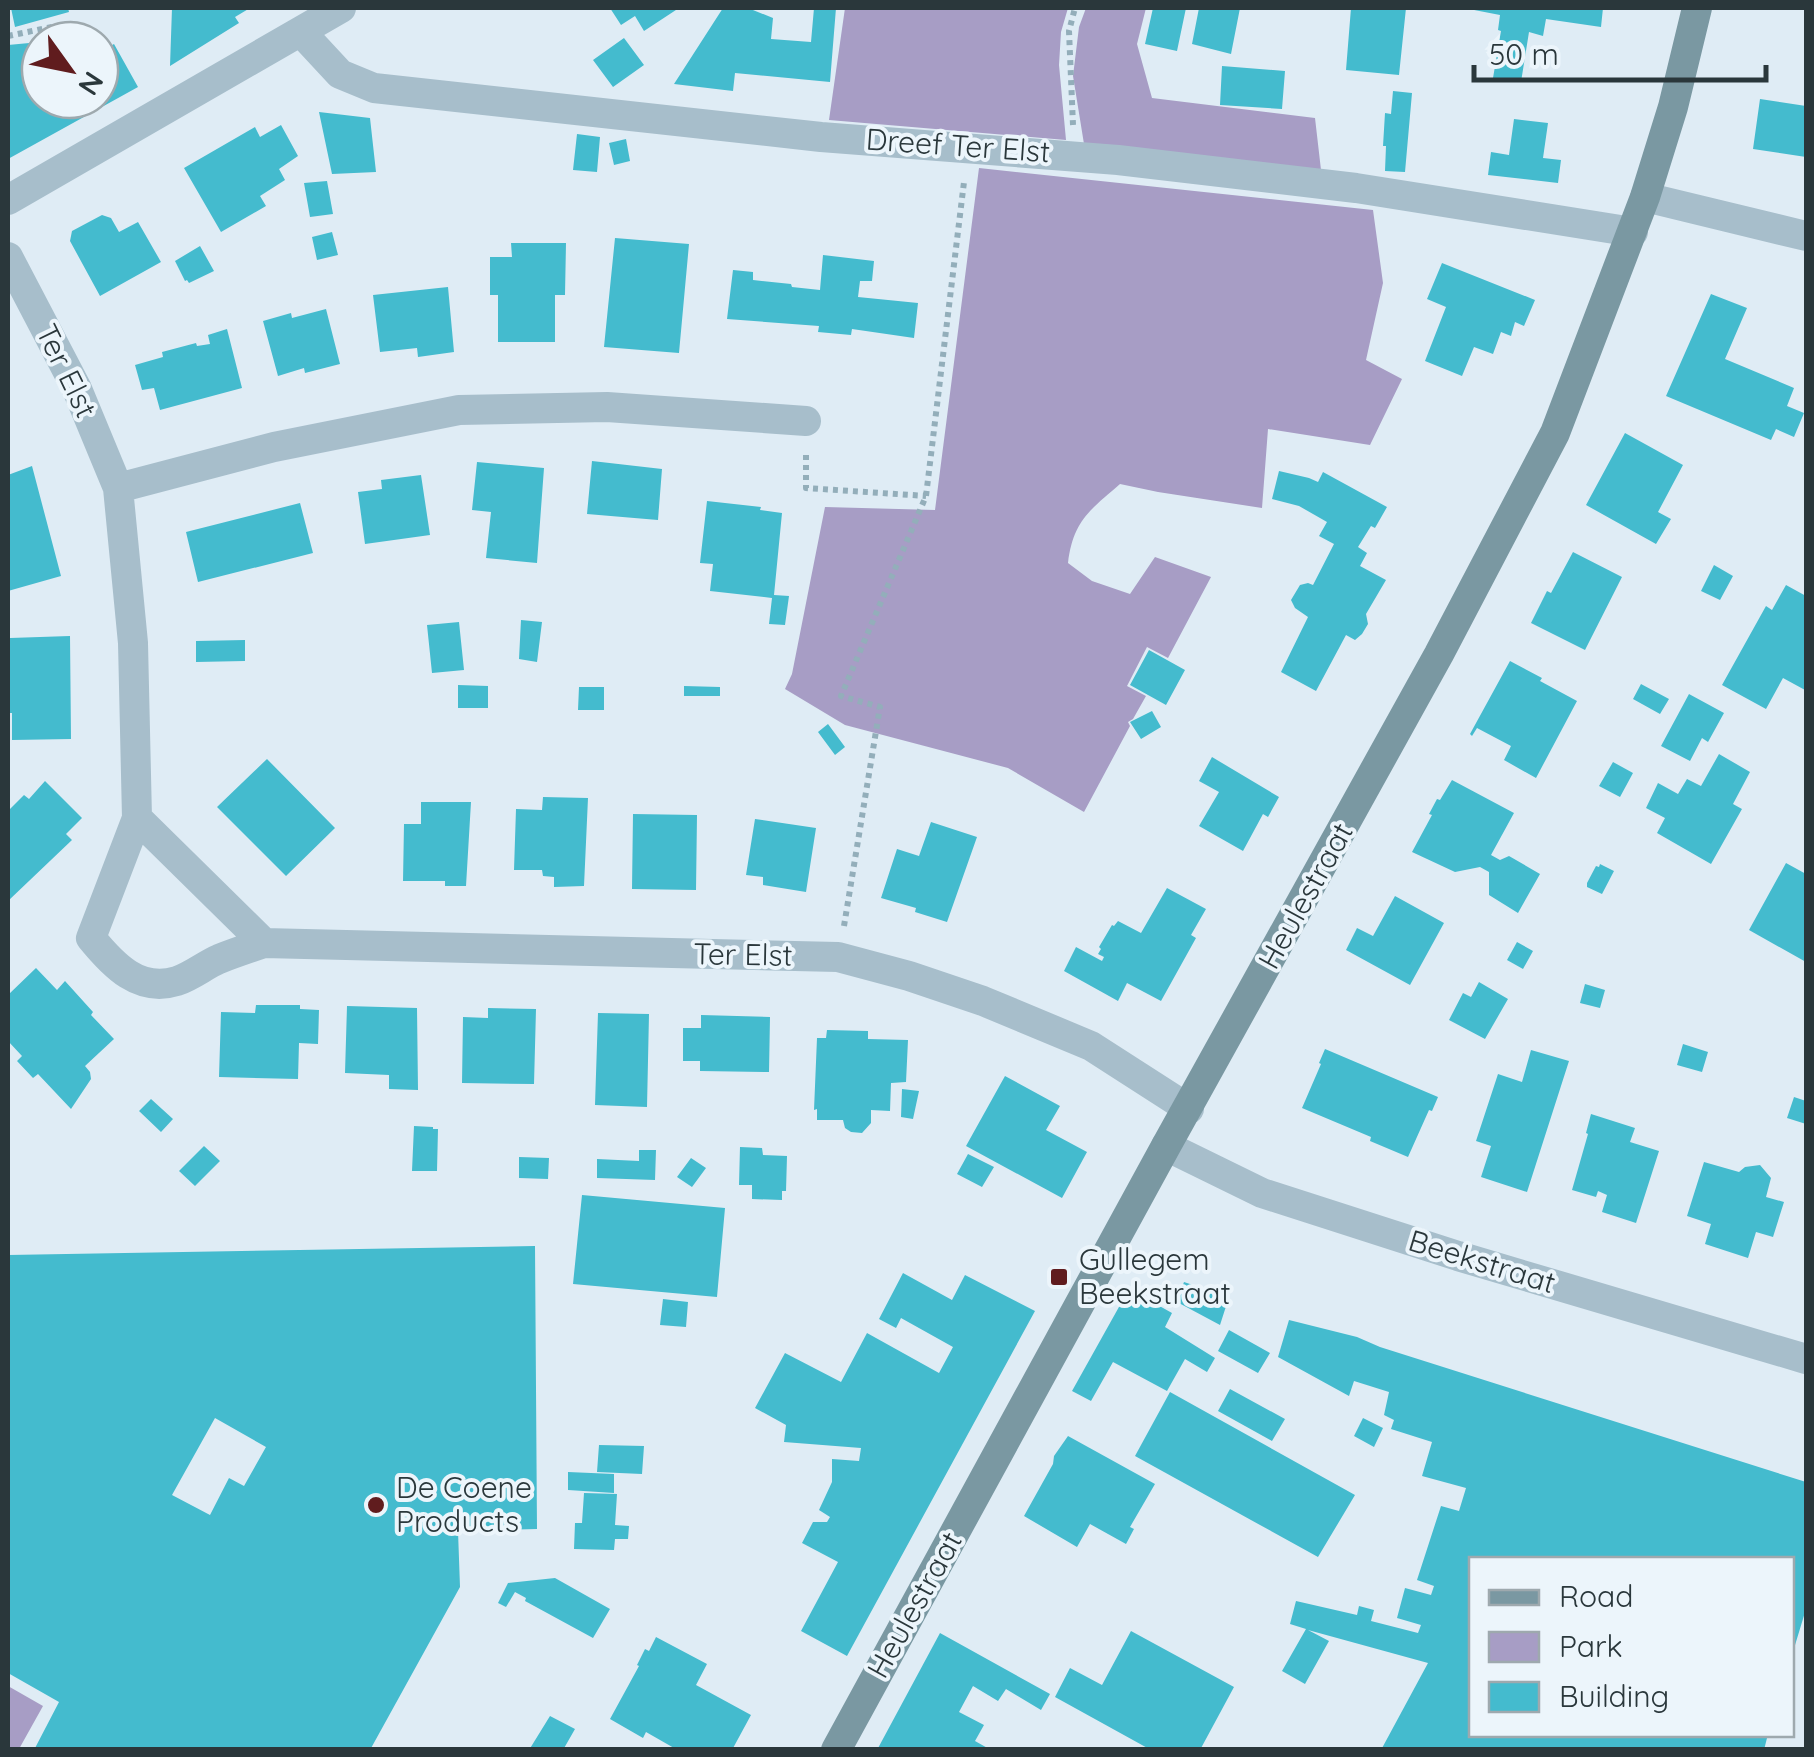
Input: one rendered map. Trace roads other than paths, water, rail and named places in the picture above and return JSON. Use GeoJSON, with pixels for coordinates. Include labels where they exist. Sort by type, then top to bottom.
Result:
{"type":"FeatureCollection","features":[{"type":"Feature","properties":{"kind":"street"},"geometry":{"type":"LineString","coordinates":[[8,200],[341,8]]}},
{"type":"Feature","properties":{"kind":"street","name":"Heulestraat"},"geometry":{"type":"LineString","coordinates":[[836,1750],[1440,654],[1556,433],[1645,197],[1673,107],[1697,8]]}},
{"type":"Feature","properties":{"kind":"street","name":"Dreef Ter Elst"},"geometry":{"type":"LineString","coordinates":[[301,32],[340,74],[374,88],[821,137],[1077,155],[1356,188],[1632,232]]}},
{"type":"Feature","properties":{"kind":"street"},"geometry":{"type":"LineString","coordinates":[[1645,197],[1806,236]]}},
{"type":"Feature","properties":{"kind":"street","name":"Ter Elst"},"geometry":{"type":"LineString","coordinates":[[8,256],[77,389],[118,488],[132,644],[138,818],[92,938],[112,963],[134,980],[175,982],[216,960],[264,943],[838,957],[910,976],[1090,1046],[1188,1109]]}},
{"type":"Feature","properties":{"kind":"street"},"geometry":{"type":"LineString","coordinates":[[118,488],[274,447],[460,410],[607,407],[806,420]]}},
{"type":"Feature","properties":{"kind":"street"},"geometry":{"type":"LineString","coordinates":[[138,818],[264,943]]}},
{"type":"Feature","properties":{"kind":"street","name":"Beekstraat"},"geometry":{"type":"LineString","coordinates":[[1166,1146],[1262,1193],[1458,1256],[1806,1359]]}},
{"type":"Feature","properties":{"kind":"place","name":"Gullegem Beekstraat"},"geometry":{"type":"Point","coordinates":[1059,1277]}},
{"type":"Feature","properties":{"kind":"place","name":"De Coene Products"},"geometry":{"type":"Point","coordinates":[376,1505]}}]}
